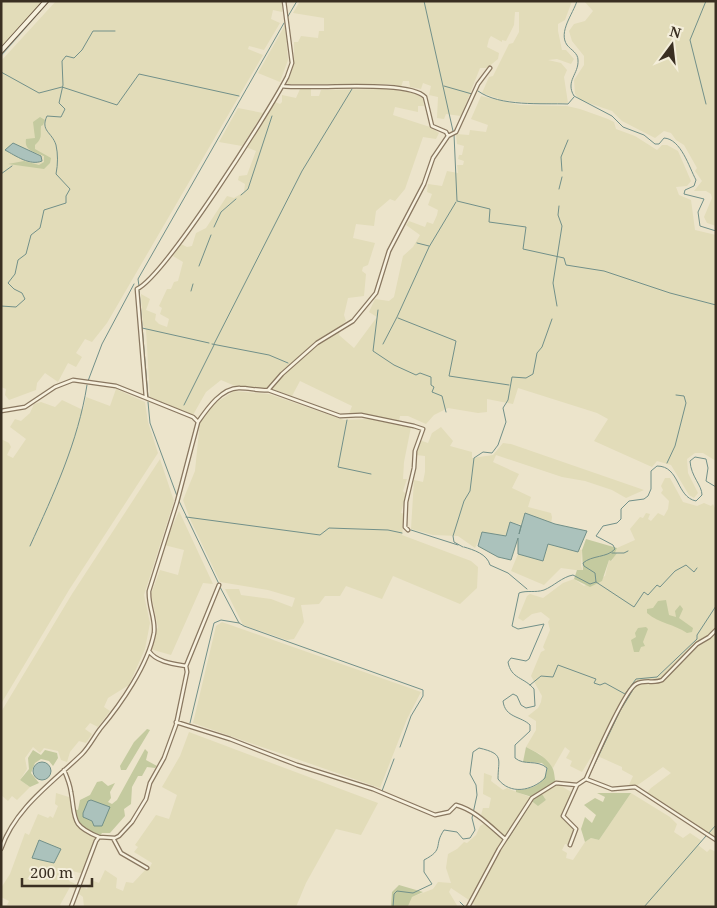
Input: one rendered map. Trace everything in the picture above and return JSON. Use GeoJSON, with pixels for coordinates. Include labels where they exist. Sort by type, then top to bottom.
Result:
{"type":"FeatureCollection","features":[{"type":"Feature","properties":{"kind":"street"},"geometry":{"type":"LineString","coordinates":[[1,51],[46,1]]}},
{"type":"Feature","properties":{"kind":"street"},"geometry":{"type":"LineString","coordinates":[[146,398],[137,289],[144,286],[169,256],[246,144],[282,86],[292,63],[284,1]]}},
{"type":"Feature","properties":{"kind":"street"},"geometry":{"type":"LineString","coordinates":[[268,390],[282,374],[317,343],[354,321],[376,293],[389,251],[424,184],[433,158],[448,136],[456,132],[478,84],[490,68]]}},
{"type":"Feature","properties":{"kind":"street"},"geometry":{"type":"LineString","coordinates":[[282,86],[384,86],[415,90],[425,97],[432,126],[446,132],[448,136]]}},
{"type":"Feature","properties":{"kind":"street"},"geometry":{"type":"LineString","coordinates":[[1,411],[26,408],[55,387],[73,380],[89,384],[116,386],[193,417],[198,422]]}},
{"type":"Feature","properties":{"kind":"street"},"geometry":{"type":"LineString","coordinates":[[1,849],[10,827],[64,770],[84,752],[110,719],[149,651],[154,621],[149,601],[149,591],[178,502],[198,422],[206,409],[226,392],[240,388],[268,390],[340,416],[361,415],[423,429],[415,451],[413,475],[406,502],[405,527],[408,530]]}},
{"type":"Feature","properties":{"kind":"street"},"geometry":{"type":"LineString","coordinates":[[64,770],[71,791],[74,819],[84,830],[99,837],[113,838],[119,836],[132,822],[146,800],[150,783],[164,758],[176,722],[187,672],[186,666],[219,585]]}},
{"type":"Feature","properties":{"kind":"street"},"geometry":{"type":"LineString","coordinates":[[570,845],[576,829],[563,816],[577,785],[586,779],[618,710],[634,685],[639,682],[657,683],[662,680],[697,644],[716,630]]}},
{"type":"Feature","properties":{"kind":"street"},"geometry":{"type":"LineString","coordinates":[[149,651],[152,655],[168,662],[186,666]]}},
{"type":"Feature","properties":{"kind":"street"},"geometry":{"type":"LineString","coordinates":[[176,722],[230,739],[297,765],[373,789],[435,815],[448,812],[456,805],[477,815],[505,839]]}},
{"type":"Feature","properties":{"kind":"street"},"geometry":{"type":"LineString","coordinates":[[586,779],[612,789],[636,787],[716,840]]}},
{"type":"Feature","properties":{"kind":"street"},"geometry":{"type":"LineString","coordinates":[[468,907],[505,839],[530,800],[540,791],[556,783],[577,785]]}},
{"type":"Feature","properties":{"kind":"street"},"geometry":{"type":"LineString","coordinates":[[71,907],[99,837]]}},
{"type":"Feature","properties":{"kind":"street"},"geometry":{"type":"LineString","coordinates":[[113,838],[121,853],[146,868]]}},
{"type":"Feature","properties":{"kind":"shaded area"},"geometry":{"type":"Polygon","coordinates":[[[1,1],[43,1],[1,47],[1,1]]]}},
{"type":"Feature","properties":{"kind":"shaded area"},"geometry":{"type":"Polygon","coordinates":[[[56,1],[282,1],[282,12],[273,10],[271,19],[280,23],[264,50],[249,46],[248,49],[263,55],[107,323],[92,342],[85,339],[76,353],[82,357],[76,367],[68,363],[58,382],[45,373],[37,383],[36,390],[9,400],[5,395],[6,389],[1,387],[1,61],[56,1]]]}},
{"type":"Feature","properties":{"kind":"shaded area"},"geometry":{"type":"Polygon","coordinates":[[[300,1],[572,1],[565,20],[558,24],[558,31],[562,50],[566,50],[574,59],[571,64],[557,59],[548,60],[561,63],[567,70],[564,77],[568,103],[539,104],[502,100],[482,93],[489,77],[493,76],[509,44],[513,43],[519,32],[519,12],[515,12],[514,25],[506,41],[502,40],[502,42],[491,36],[489,39],[487,47],[499,53],[498,59],[487,68],[480,68],[461,116],[446,114],[444,119],[437,118],[438,97],[429,95],[431,86],[423,83],[421,89],[410,87],[409,81],[403,81],[401,87],[390,84],[287,84],[294,64],[294,42],[298,42],[301,36],[318,38],[319,31],[324,31],[324,18],[293,13],[300,1]]]}},
{"type":"Feature","properties":{"kind":"shaded area"},"geometry":{"type":"Polygon","coordinates":[[[584,1],[716,1],[716,226],[707,223],[704,217],[712,198],[711,194],[706,191],[694,191],[702,181],[695,171],[697,168],[684,145],[676,140],[671,133],[664,131],[655,138],[622,121],[612,111],[580,100],[575,94],[574,80],[584,65],[584,56],[572,41],[569,31],[574,24],[585,21],[593,11],[584,1]]]}},
{"type":"Feature","properties":{"kind":"shaded area"},"geometry":{"type":"Polygon","coordinates":[[[285,25],[288,60],[280,82],[258,73],[285,25]]]}},
{"type":"Feature","properties":{"kind":"shaded area"},"geometry":{"type":"Polygon","coordinates":[[[300,89],[311,89],[311,96],[319,96],[321,90],[389,89],[415,93],[423,99],[424,106],[418,106],[418,112],[395,107],[393,115],[430,127],[439,133],[436,139],[423,137],[405,189],[395,201],[390,199],[376,211],[374,226],[356,224],[353,238],[375,243],[368,265],[363,267],[362,271],[366,274],[364,296],[348,298],[344,315],[346,321],[341,326],[339,335],[354,348],[377,317],[369,312],[375,299],[389,301],[394,297],[403,256],[413,247],[420,235],[406,225],[409,221],[425,227],[427,222],[433,224],[438,210],[428,205],[432,194],[427,192],[428,184],[442,186],[447,171],[458,173],[457,165],[463,165],[464,161],[458,159],[459,155],[462,155],[464,146],[457,144],[456,134],[469,135],[470,130],[486,132],[488,125],[471,119],[481,96],[520,105],[567,106],[580,109],[614,122],[616,129],[635,136],[657,150],[662,145],[667,145],[678,151],[691,181],[687,186],[676,187],[679,195],[691,200],[695,230],[716,235],[716,461],[703,453],[695,453],[687,459],[688,473],[698,493],[694,498],[689,495],[671,465],[657,461],[652,467],[594,441],[608,419],[597,413],[518,388],[513,404],[487,399],[487,412],[478,413],[448,408],[434,415],[426,424],[408,416],[400,416],[399,421],[349,414],[352,406],[300,381],[292,396],[272,389],[235,386],[221,380],[206,392],[193,415],[150,397],[146,330],[143,325],[141,294],[150,299],[146,310],[156,314],[155,320],[167,327],[169,319],[160,314],[162,308],[159,306],[167,289],[171,289],[174,282],[178,281],[183,262],[173,256],[181,244],[187,247],[192,246],[196,233],[206,228],[227,196],[234,198],[244,192],[245,184],[238,180],[239,176],[247,175],[256,151],[246,147],[275,102],[280,104],[282,102],[282,95],[296,98],[300,89]]]}},
{"type":"Feature","properties":{"kind":"shaded area"},"geometry":{"type":"Polygon","coordinates":[[[238,108],[263,113],[242,146],[219,142],[238,108]]]}},
{"type":"Feature","properties":{"kind":"shaded area"},"geometry":{"type":"Polygon","coordinates":[[[116,389],[145,402],[148,422],[158,453],[69,590],[1,704],[1,439],[9,443],[11,447],[7,455],[13,458],[26,439],[10,427],[15,419],[21,421],[30,413],[34,404],[41,402],[55,407],[62,400],[83,410],[86,397],[110,406],[116,389]]]}},
{"type":"Feature","properties":{"kind":"shaded area"},"geometry":{"type":"Polygon","coordinates":[[[234,391],[269,394],[344,420],[368,419],[411,427],[404,462],[403,479],[407,479],[403,491],[406,494],[401,513],[405,514],[402,535],[471,561],[478,567],[477,588],[460,604],[393,576],[382,599],[346,586],[340,596],[325,596],[319,604],[301,605],[304,622],[294,639],[287,640],[243,625],[225,589],[239,589],[241,595],[271,599],[292,607],[295,598],[268,590],[220,582],[183,500],[195,471],[200,421],[211,406],[234,391]]]}},
{"type":"Feature","properties":{"kind":"shaded area"},"geometry":{"type":"Polygon","coordinates":[[[441,427],[453,441],[450,446],[472,452],[472,458],[493,455],[503,443],[511,444],[644,490],[626,498],[612,490],[585,481],[562,477],[496,455],[493,462],[519,474],[512,488],[531,497],[528,507],[551,513],[550,531],[510,522],[506,536],[482,532],[475,548],[458,536],[433,535],[411,529],[414,480],[423,482],[425,472],[425,456],[416,455],[419,440],[428,443],[432,433],[441,427]]]}},
{"type":"Feature","properties":{"kind":"shaded area"},"geometry":{"type":"Polygon","coordinates":[[[160,459],[174,501],[144,595],[150,623],[145,649],[129,685],[108,698],[104,707],[110,711],[98,727],[90,723],[85,729],[92,734],[86,743],[79,741],[70,752],[67,762],[61,760],[58,751],[44,748],[40,753],[33,747],[25,758],[27,769],[20,780],[30,787],[17,800],[12,796],[8,801],[1,795],[1,712],[72,594],[160,459]]]}},
{"type":"Feature","properties":{"kind":"shaded area"},"geometry":{"type":"Polygon","coordinates":[[[665,478],[670,478],[683,502],[697,506],[704,503],[711,506],[713,504],[716,510],[716,835],[712,837],[646,794],[671,773],[663,767],[635,787],[628,787],[633,776],[622,770],[622,767],[593,754],[582,772],[570,766],[572,761],[566,758],[570,751],[565,747],[553,768],[540,754],[526,747],[536,730],[536,721],[528,716],[538,708],[542,696],[531,676],[541,652],[545,650],[543,647],[550,630],[548,622],[550,619],[541,612],[532,614],[523,621],[518,618],[527,596],[530,594],[543,598],[563,583],[574,579],[584,586],[605,576],[609,560],[612,561],[617,548],[635,540],[630,529],[640,517],[643,518],[646,513],[650,514],[648,519],[651,521],[658,513],[664,516],[668,509],[669,501],[661,493],[663,490],[661,486],[665,478]]]}},
{"type":"Feature","properties":{"kind":"shaded area"},"geometry":{"type":"Polygon","coordinates":[[[179,511],[213,584],[203,583],[171,655],[150,649],[158,627],[151,594],[160,570],[178,575],[184,550],[164,545],[179,511]]]}},
{"type":"Feature","properties":{"kind":"shaded area"},"geometry":{"type":"Polygon","coordinates":[[[556,543],[582,550],[581,566],[583,571],[561,568],[544,585],[511,571],[518,554],[543,561],[548,544],[556,543]]]}},
{"type":"Feature","properties":{"kind":"shaded area"},"geometry":{"type":"Polygon","coordinates":[[[222,622],[421,692],[407,719],[380,788],[193,723],[216,626],[222,622]]]}},
{"type":"Feature","properties":{"kind":"shaded area"},"geometry":{"type":"Polygon","coordinates":[[[189,732],[378,803],[361,835],[336,829],[306,883],[296,907],[84,907],[83,897],[78,893],[79,890],[70,887],[60,905],[62,907],[7,905],[9,901],[1,897],[1,888],[10,874],[25,833],[29,835],[38,814],[53,818],[58,806],[55,804],[56,793],[72,798],[74,819],[99,837],[84,874],[72,871],[69,881],[87,889],[91,880],[99,883],[105,870],[117,878],[116,888],[123,891],[126,882],[133,883],[147,868],[149,869],[152,863],[134,852],[138,847],[135,845],[156,815],[169,819],[177,795],[162,787],[180,756],[189,732]]]}},
{"type":"Feature","properties":{"kind":"shaded area"},"geometry":{"type":"Polygon","coordinates":[[[484,773],[492,776],[491,781],[503,790],[507,788],[532,798],[530,801],[538,805],[546,800],[540,791],[556,783],[573,793],[563,816],[576,829],[570,845],[565,844],[562,850],[567,853],[566,858],[573,860],[585,842],[591,838],[599,840],[631,793],[670,817],[677,824],[674,832],[683,838],[690,833],[702,841],[698,845],[707,852],[710,849],[716,852],[716,907],[476,907],[472,902],[451,888],[449,892],[458,907],[405,907],[412,897],[433,889],[438,882],[451,883],[446,868],[448,854],[464,842],[467,843],[476,835],[480,826],[485,823],[500,834],[481,815],[483,808],[489,808],[491,798],[483,794],[484,773]]]}},
{"type":"Feature","properties":{"kind":"green space"},"geometry":{"type":"Polygon","coordinates":[[[40,117],[45,120],[41,126],[40,138],[35,145],[35,149],[51,158],[50,163],[44,169],[8,164],[24,161],[39,165],[44,162],[44,156],[28,149],[26,143],[26,139],[35,138],[33,122],[40,117]]]}},
{"type":"Feature","properties":{"kind":"green space"},"geometry":{"type":"Polygon","coordinates":[[[586,539],[617,548],[615,553],[617,553],[611,561],[609,560],[602,581],[590,587],[574,579],[577,570],[583,570],[582,550],[586,539]]]}},
{"type":"Feature","properties":{"kind":"green space"},"geometry":{"type":"Polygon","coordinates":[[[666,600],[669,615],[676,617],[675,611],[680,605],[683,609],[679,618],[693,628],[692,632],[687,633],[657,620],[647,613],[647,609],[653,608],[658,601],[666,600]]]}},
{"type":"Feature","properties":{"kind":"green space"},"geometry":{"type":"Polygon","coordinates":[[[646,627],[648,629],[643,642],[645,646],[641,647],[639,652],[634,652],[631,640],[636,637],[635,633],[638,628],[646,627]]]}},
{"type":"Feature","properties":{"kind":"green space"},"geometry":{"type":"Polygon","coordinates":[[[147,729],[150,730],[126,770],[121,770],[120,766],[134,742],[147,729]]]}},
{"type":"Feature","properties":{"kind":"green space"},"geometry":{"type":"Polygon","coordinates":[[[526,747],[547,760],[554,773],[556,783],[540,791],[546,800],[538,806],[530,800],[532,797],[516,792],[516,790],[527,789],[537,785],[546,774],[547,768],[542,763],[523,762],[526,747]]]}},
{"type":"Feature","properties":{"kind":"green space"},"geometry":{"type":"Polygon","coordinates":[[[145,749],[148,752],[146,760],[157,766],[155,768],[147,767],[142,776],[138,776],[132,787],[131,804],[124,809],[125,816],[110,833],[102,833],[99,837],[77,825],[72,809],[78,810],[80,800],[90,795],[97,782],[102,781],[108,786],[115,783],[110,792],[111,798],[108,802],[112,804],[117,800],[145,749]]]}},
{"type":"Feature","properties":{"kind":"green space"},"geometry":{"type":"Polygon","coordinates":[[[33,750],[41,755],[45,750],[57,753],[58,758],[53,766],[49,761],[41,759],[35,763],[31,773],[39,783],[30,787],[20,780],[29,769],[28,758],[33,750]]]}},
{"type":"Feature","properties":{"kind":"green space"},"geometry":{"type":"Polygon","coordinates":[[[597,793],[631,793],[599,840],[591,838],[585,842],[581,829],[585,817],[592,823],[596,815],[584,805],[595,798],[603,802],[605,797],[597,793]]]}},
{"type":"Feature","properties":{"kind":"green space"},"geometry":{"type":"Polygon","coordinates":[[[399,885],[423,892],[412,897],[408,906],[391,907],[392,892],[399,885]]]}},
{"type":"Feature","properties":{"kind":"water"},"geometry":{"type":"Polygon","coordinates":[[[13,143],[41,156],[42,161],[28,161],[5,150],[13,143]]]}},
{"type":"Feature","properties":{"kind":"water"},"geometry":{"type":"Polygon","coordinates":[[[525,513],[555,524],[587,531],[578,552],[548,544],[543,561],[518,554],[518,538],[511,560],[498,557],[478,546],[482,532],[506,536],[510,522],[521,526],[519,534],[525,513]]]}},
{"type":"Feature","properties":{"kind":"water"},"geometry":{"type":"Polygon","coordinates":[[[38,762],[46,762],[51,767],[49,778],[38,780],[33,775],[33,767],[38,762]]]}},
{"type":"Feature","properties":{"kind":"water"},"geometry":{"type":"Polygon","coordinates":[[[91,800],[110,807],[102,826],[94,826],[92,821],[83,817],[88,801],[91,800]]]}},
{"type":"Feature","properties":{"kind":"water"},"geometry":{"type":"Polygon","coordinates":[[[39,840],[61,849],[54,863],[32,858],[39,840]]]}},
{"type":"Feature","properties":{"kind":"waterway"},"geometry":{"type":"LineString","coordinates":[[1,55],[48,1]]}},
{"type":"Feature","properties":{"kind":"waterway"},"geometry":{"type":"LineString","coordinates":[[287,18],[297,1]]}},
{"type":"Feature","properties":{"kind":"waterway"},"geometry":{"type":"LineString","coordinates":[[424,1],[453,131]]}},
{"type":"Feature","properties":{"kind":"waterway"},"geometry":{"type":"LineString","coordinates":[[577,1],[564,34],[567,45],[576,53],[578,58],[578,65],[571,86],[574,96],[612,116],[623,127],[644,135],[655,144],[659,144],[664,138],[675,143],[684,154],[696,180],[694,186],[685,190],[684,194],[704,199],[698,212],[700,226],[716,231]]}},
{"type":"Feature","properties":{"kind":"waterway"},"geometry":{"type":"LineString","coordinates":[[706,1],[690,40],[706,104]]}},
{"type":"Feature","properties":{"kind":"waterway"},"geometry":{"type":"LineString","coordinates":[[139,286],[138,279],[284,23]]}},
{"type":"Feature","properties":{"kind":"waterway"},"geometry":{"type":"LineString","coordinates":[[1,306],[16,307],[25,299],[22,293],[8,283],[15,274],[18,260],[26,254],[31,235],[40,228],[44,210],[66,203],[66,196],[70,189],[56,174],[58,159],[56,145],[45,125],[47,116],[61,117],[65,109],[59,103],[63,85],[62,61],[66,56],[74,58],[82,50],[93,31],[115,31]]}},
{"type":"Feature","properties":{"kind":"waterway"},"geometry":{"type":"LineString","coordinates":[[1,72],[39,93],[62,87],[117,105],[139,74],[239,96]]}},
{"type":"Feature","properties":{"kind":"waterway"},"geometry":{"type":"LineString","coordinates":[[444,86],[472,94]]}},
{"type":"Feature","properties":{"kind":"waterway"},"geometry":{"type":"LineString","coordinates":[[214,344],[302,171],[352,89]]}},
{"type":"Feature","properties":{"kind":"waterway"},"geometry":{"type":"LineString","coordinates":[[478,91],[498,100],[522,103],[568,104],[574,97]]}},
{"type":"Feature","properties":{"kind":"waterway"},"geometry":{"type":"LineString","coordinates":[[241,195],[248,189],[272,116]]}},
{"type":"Feature","properties":{"kind":"waterway"},"geometry":{"type":"LineString","coordinates":[[454,134],[457,201],[490,209],[489,222],[526,227],[523,249],[564,258],[566,265],[604,271],[670,293],[716,305]]}},
{"type":"Feature","properties":{"kind":"waterway"},"geometry":{"type":"LineString","coordinates":[[562,171],[561,157],[568,140]]}},
{"type":"Feature","properties":{"kind":"waterway"},"geometry":{"type":"LineString","coordinates":[[1,174],[12,166]]}},
{"type":"Feature","properties":{"kind":"waterway"},"geometry":{"type":"LineString","coordinates":[[559,189],[562,177]]}},
{"type":"Feature","properties":{"kind":"waterway"},"geometry":{"type":"LineString","coordinates":[[214,227],[221,212],[236,199]]}},
{"type":"Feature","properties":{"kind":"waterway"},"geometry":{"type":"LineString","coordinates":[[383,344],[429,247],[456,202]]}},
{"type":"Feature","properties":{"kind":"waterway"},"geometry":{"type":"LineString","coordinates":[[557,306],[553,283],[562,226],[558,215],[559,206]]}},
{"type":"Feature","properties":{"kind":"waterway"},"geometry":{"type":"LineString","coordinates":[[199,266],[211,235]]}},
{"type":"Feature","properties":{"kind":"waterway"},"geometry":{"type":"LineString","coordinates":[[417,243],[429,246]]}},
{"type":"Feature","properties":{"kind":"waterway"},"geometry":{"type":"LineString","coordinates":[[88,381],[102,344],[134,284]]}},
{"type":"Feature","properties":{"kind":"waterway"},"geometry":{"type":"LineString","coordinates":[[191,291],[193,284]]}},
{"type":"Feature","properties":{"kind":"waterway"},"geometry":{"type":"LineString","coordinates":[[139,290],[148,397]]}},
{"type":"Feature","properties":{"kind":"waterway"},"geometry":{"type":"LineString","coordinates":[[378,310],[373,351],[394,365],[416,375],[420,373],[431,377],[431,385],[434,387],[432,392],[442,396],[446,412]]}},
{"type":"Feature","properties":{"kind":"waterway"},"geometry":{"type":"LineString","coordinates":[[398,318],[456,341],[449,376],[509,385]]}},
{"type":"Feature","properties":{"kind":"waterway"},"geometry":{"type":"LineString","coordinates":[[463,547],[454,542],[453,536],[464,501],[470,491],[474,458],[483,452],[492,453],[498,445],[506,422],[503,408],[508,400],[512,377],[526,378],[533,374],[537,353],[542,347],[552,319]]}},
{"type":"Feature","properties":{"kind":"waterway"},"geometry":{"type":"LineString","coordinates":[[142,328],[209,343]]}},
{"type":"Feature","properties":{"kind":"waterway"},"geometry":{"type":"LineString","coordinates":[[212,344],[269,355],[288,363]]}},
{"type":"Feature","properties":{"kind":"waterway"},"geometry":{"type":"LineString","coordinates":[[184,405],[214,345]]}},
{"type":"Feature","properties":{"kind":"waterway"},"geometry":{"type":"LineString","coordinates":[[30,546],[71,447],[78,427],[87,385]]}},
{"type":"Feature","properties":{"kind":"waterway"},"geometry":{"type":"LineString","coordinates":[[667,463],[675,446],[686,403],[684,396],[676,395]]}},
{"type":"Feature","properties":{"kind":"waterway"},"geometry":{"type":"LineString","coordinates":[[148,402],[150,423],[177,496]]}},
{"type":"Feature","properties":{"kind":"waterway"},"geometry":{"type":"LineString","coordinates":[[347,420],[338,467],[371,474]]}},
{"type":"Feature","properties":{"kind":"waterway"},"geometry":{"type":"LineString","coordinates":[[393,907],[394,894],[397,891],[413,893],[432,884],[424,872],[424,860],[437,850],[444,830],[457,832],[463,839],[470,838],[475,830],[472,818],[477,795],[476,785],[470,774],[473,752],[479,748],[496,755],[499,762],[498,779],[509,787],[515,789],[528,788],[545,778],[547,768],[543,765],[522,762],[515,758],[515,745],[530,731],[530,725],[510,714],[504,707],[503,701],[513,694],[517,696],[521,705],[526,708],[535,706],[534,689],[512,672],[508,662],[511,658],[526,661],[529,659],[544,624],[518,629],[512,626],[519,593],[544,590],[573,575],[590,584],[596,582],[595,573],[584,566],[583,563],[608,554],[615,549],[613,545],[596,536],[603,526],[617,523],[621,519],[621,509],[629,501],[644,499],[648,496],[651,489],[651,471],[657,466],[664,467],[670,471],[685,494],[696,501],[702,495],[702,491],[692,472],[690,461],[695,457],[706,459],[708,468],[706,481],[716,487]]}},
{"type":"Feature","properties":{"kind":"waterway"},"geometry":{"type":"LineString","coordinates":[[179,501],[219,584]]}},
{"type":"Feature","properties":{"kind":"waterway"},"geometry":{"type":"LineString","coordinates":[[186,517],[320,535],[329,528],[388,530],[402,533]]}},
{"type":"Feature","properties":{"kind":"waterway"},"geometry":{"type":"LineString","coordinates":[[411,530],[458,545]]}},
{"type":"Feature","properties":{"kind":"waterway"},"geometry":{"type":"LineString","coordinates":[[464,547],[483,555],[490,565],[508,573],[527,589]]}},
{"type":"Feature","properties":{"kind":"waterway"},"geometry":{"type":"LineString","coordinates":[[612,553],[628,551]]}},
{"type":"Feature","properties":{"kind":"waterway"},"geometry":{"type":"LineString","coordinates":[[596,582],[634,607],[644,592],[648,595],[657,585],[660,587],[675,571],[686,565],[694,572],[697,568]]}},
{"type":"Feature","properties":{"kind":"waterway"},"geometry":{"type":"LineString","coordinates":[[220,587],[239,623],[244,626],[423,690],[423,696],[411,716],[400,747]]}},
{"type":"Feature","properties":{"kind":"waterway"},"geometry":{"type":"LineString","coordinates":[[530,685],[541,676],[553,677],[558,665],[596,679],[594,683],[600,685],[605,683],[625,694],[636,679],[657,677],[697,639],[697,635],[716,606]]}},
{"type":"Feature","properties":{"kind":"waterway"},"geometry":{"type":"LineString","coordinates":[[190,723],[214,623],[221,620],[239,623]]}},
{"type":"Feature","properties":{"kind":"waterway"},"geometry":{"type":"LineString","coordinates":[[588,778],[620,711],[634,688]]}},
{"type":"Feature","properties":{"kind":"waterway"},"geometry":{"type":"LineString","coordinates":[[382,791],[394,759]]}},
{"type":"Feature","properties":{"kind":"waterway"},"geometry":{"type":"LineString","coordinates":[[507,840],[530,804]]}},
{"type":"Feature","properties":{"kind":"waterway"},"geometry":{"type":"LineString","coordinates":[[708,834],[716,825]]}},
{"type":"Feature","properties":{"kind":"waterway"},"geometry":{"type":"LineString","coordinates":[[644,907],[706,836]]}},
{"type":"Feature","properties":{"kind":"waterway"},"geometry":{"type":"LineString","coordinates":[[460,902],[465,907]]}}]}
